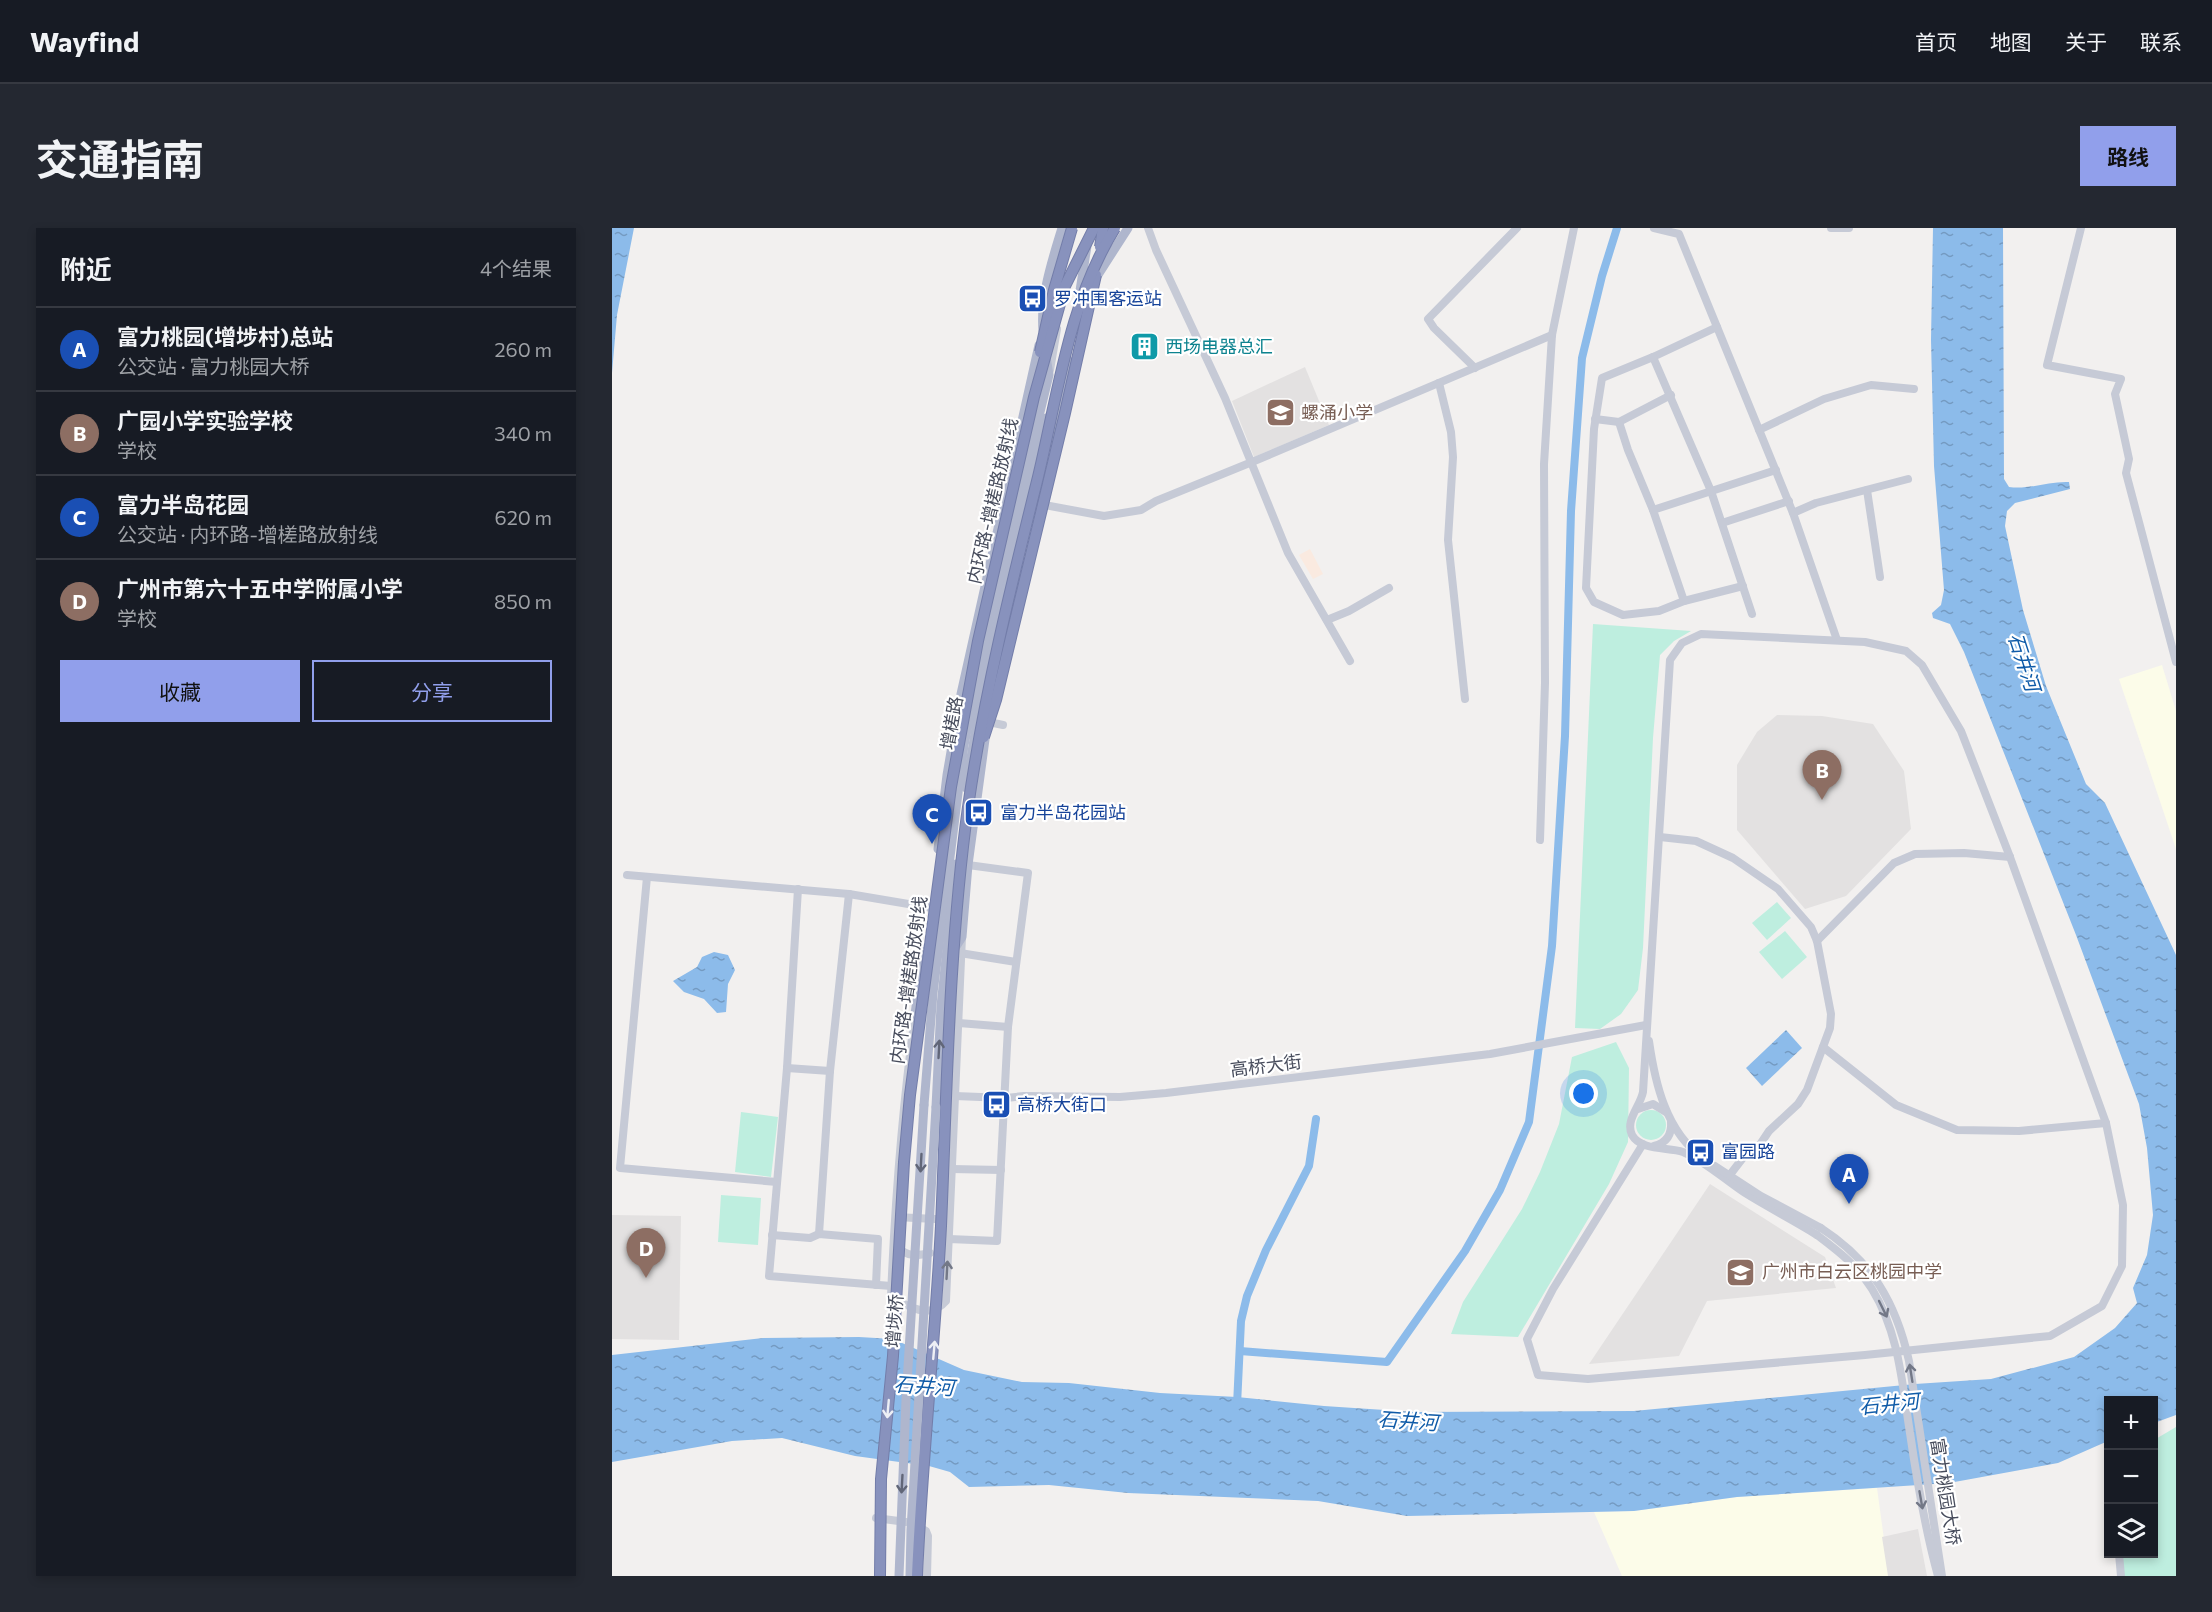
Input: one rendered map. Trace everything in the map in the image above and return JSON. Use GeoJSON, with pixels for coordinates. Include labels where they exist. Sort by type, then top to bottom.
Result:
{"type":"FeatureCollection","features":[{"type":"Feature","properties":{"kind":"highway"},"geometry":{"type":"LineString","coordinates":[[1034,397],[1044,327],[1072,228]]}},
{"type":"Feature","properties":{"kind":"highway"},"geometry":{"type":"LineString","coordinates":[[1034,397],[1065,286],[1092,228]]}},
{"type":"Feature","properties":{"kind":"highway"},"geometry":{"type":"LineString","coordinates":[[974,769],[998,692],[1065,413],[1092,297],[1103,228]]}},
{"type":"Feature","properties":{"kind":"highway","name":"增槎路"},"geometry":{"type":"LineString","coordinates":[[974,769],[1000,632],[1066,353],[1089,279],[1115,228]]}},
{"type":"Feature","properties":{"kind":"highway","name":"内环路-增槎路放射线"},"geometry":{"type":"LineString","coordinates":[[880,1576],[882,1479],[893,1356],[900,1213],[910,1095],[960,729],[1034,397]]}},
{"type":"Feature","properties":{"kind":"highway","name":"内环路-增槎路放射线"},"geometry":{"type":"LineString","coordinates":[[917,1576],[935,1330],[956,916],[974,769]]}},
{"type":"Feature","properties":{"kind":"main road","name":"增槎路"},"geometry":{"type":"LineString","coordinates":[[924,1105],[927,1048],[962,759],[978,671],[1049,375],[1042,328],[1042,310],[1062,228]]}},
{"type":"Feature","properties":{"kind":"main road"},"geometry":{"type":"LineString","coordinates":[[1076,323],[1092,228]]}},
{"type":"Feature","properties":{"kind":"main road","name":"增槎路"},"geometry":{"type":"LineString","coordinates":[[936,1107],[941,1006],[954,879],[977,719],[1019,527],[1053,394],[1076,323],[1092,285],[1128,228]]}},
{"type":"Feature","properties":{"kind":"main road"},"geometry":{"type":"LineString","coordinates":[[927,1048],[915,1014],[947,775],[982,594],[1001,518],[1042,328]]}},
{"type":"Feature","properties":{"kind":"main road"},"geometry":{"type":"LineString","coordinates":[[946,960],[957,953],[962,937],[968,865],[988,722],[1062,401],[1069,350]]}},
{"type":"Feature","properties":{"kind":"main road"},"geometry":{"type":"LineString","coordinates":[[982,594],[1002,567]]}},
{"type":"Feature","properties":{"kind":"main road"},"geometry":{"type":"LineString","coordinates":[[947,775],[962,759]]}},
{"type":"Feature","properties":{"kind":"main road"},"geometry":{"type":"LineString","coordinates":[[939,834],[949,859]]}},
{"type":"Feature","properties":{"kind":"main road"},"geometry":{"type":"LineString","coordinates":[[954,879],[965,898]]}},
{"type":"Feature","properties":{"kind":"main road","name":"增埗桥"},"geometry":{"type":"LineString","coordinates":[[899,1576],[906,1400],[924,1105]]}},
{"type":"Feature","properties":{"kind":"main road","name":"增埗桥"},"geometry":{"type":"LineString","coordinates":[[910,1576],[936,1107]]}},
{"type":"Feature","properties":{"kind":"street"},"geometry":{"type":"LineString","coordinates":[[1148,228],[1156,250],[1226,398],[1288,553],[1350,661]]}},
{"type":"Feature","properties":{"kind":"street"},"geometry":{"type":"LineString","coordinates":[[1475,368],[1434,328],[1428,319],[1517,228]]}},
{"type":"Feature","properties":{"kind":"street"},"geometry":{"type":"LineString","coordinates":[[1540,840],[1545,683],[1544,464],[1552,335],[1574,228]]}},
{"type":"Feature","properties":{"kind":"street"},"geometry":{"type":"LineString","coordinates":[[1657,228],[1678,234],[1789,501],[1837,640]]}},
{"type":"Feature","properties":{"kind":"street"},"geometry":{"type":"LineString","coordinates":[[1831,228],[1849,228]]}},
{"type":"Feature","properties":{"kind":"street"},"geometry":{"type":"LineString","coordinates":[[2081,228],[2047,365],[2121,379],[2115,394],[2129,459],[2126,473],[2176,662]]}},
{"type":"Feature","properties":{"kind":"street"},"geometry":{"type":"LineString","coordinates":[[1049,375],[1063,300],[1071,293],[1079,297]]}},
{"type":"Feature","properties":{"kind":"street"},"geometry":{"type":"LineString","coordinates":[[1717,327],[1602,378],[1595,419],[1586,588],[1593,602],[1623,615],[1659,611],[1684,601],[1743,586]]}},
{"type":"Feature","properties":{"kind":"street"},"geometry":{"type":"LineString","coordinates":[[1038,504],[1104,516],[1141,510],[1156,501],[1552,335]]}},
{"type":"Feature","properties":{"kind":"street"},"geometry":{"type":"LineString","coordinates":[[1653,357],[1711,491],[1752,614]]}},
{"type":"Feature","properties":{"kind":"street"},"geometry":{"type":"LineString","coordinates":[[1439,383],[1454,457],[1448,540],[1465,699]]}},
{"type":"Feature","properties":{"kind":"street"},"geometry":{"type":"LineString","coordinates":[[1759,430],[1824,399],[1870,385],[1914,389]]}},
{"type":"Feature","properties":{"kind":"street"},"geometry":{"type":"LineString","coordinates":[[1595,419],[1619,422],[1671,395]]}},
{"type":"Feature","properties":{"kind":"street"},"geometry":{"type":"LineString","coordinates":[[1619,422],[1653,510],[1684,601]]}},
{"type":"Feature","properties":{"kind":"street"},"geometry":{"type":"LineString","coordinates":[[1653,510],[1776,470]]}},
{"type":"Feature","properties":{"kind":"street"},"geometry":{"type":"LineString","coordinates":[[1793,513],[1816,503],[1908,479]]}},
{"type":"Feature","properties":{"kind":"street"},"geometry":{"type":"LineString","coordinates":[[1867,490],[1880,577]]}},
{"type":"Feature","properties":{"kind":"street"},"geometry":{"type":"LineString","coordinates":[[1722,523],[1789,501]]}},
{"type":"Feature","properties":{"kind":"street"},"geometry":{"type":"LineString","coordinates":[[1019,527],[1032,530]]}},
{"type":"Feature","properties":{"kind":"street"},"geometry":{"type":"LineString","coordinates":[[1327,620],[1349,611],[1389,588]]}},
{"type":"Feature","properties":{"kind":"street"},"geometry":{"type":"LineString","coordinates":[[1642,1144],[1553,1289],[1527,1338],[1538,1375],[1588,1379],[1877,1354],[2050,1336],[2102,1306],[2122,1266],[2123,1205],[2106,1123],[2010,857],[1961,731],[1923,665],[1906,651],[1865,642],[1701,634],[1682,643],[1670,660],[1643,1092],[1638,1109],[1631,1118],[1630,1129],[1635,1139],[1642,1144],[1677,1150],[1691,1156],[1744,1193],[1819,1232]]}},
{"type":"Feature","properties":{"kind":"street"},"geometry":{"type":"LineString","coordinates":[[977,719],[1003,725]]}},
{"type":"Feature","properties":{"kind":"street"},"geometry":{"type":"LineString","coordinates":[[1660,837],[1696,841],[1733,858],[1778,889],[1811,927],[1817,941],[1831,1014],[1830,1028],[1807,1090],[1798,1104],[1769,1131],[1755,1152],[1749,1150],[1729,1176]]}},
{"type":"Feature","properties":{"kind":"street"},"geometry":{"type":"LineString","coordinates":[[1817,941],[1894,863],[1915,854],[1964,853],[2010,857]]}},
{"type":"Feature","properties":{"kind":"street"},"geometry":{"type":"LineString","coordinates":[[893,1241],[905,1253],[920,1256],[934,1251],[949,1239],[997,1241],[1008,1027],[1028,873],[968,865]]}},
{"type":"Feature","properties":{"kind":"street"},"geometry":{"type":"LineString","coordinates":[[627,875],[849,894],[943,909]]}},
{"type":"Feature","properties":{"kind":"street"},"geometry":{"type":"LineString","coordinates":[[647,877],[620,1168],[777,1182]]}},
{"type":"Feature","properties":{"kind":"street"},"geometry":{"type":"LineString","coordinates":[[798,889],[787,1068],[769,1276],[891,1286]]}},
{"type":"Feature","properties":{"kind":"street"},"geometry":{"type":"LineString","coordinates":[[819,1234],[830,1071],[849,894]]}},
{"type":"Feature","properties":{"kind":"street"},"geometry":{"type":"LineString","coordinates":[[915,1014],[901,1128],[891,1296],[904,1305],[918,1310],[939,1309],[946,1301],[959,1023],[957,953],[1016,962]]}},
{"type":"Feature","properties":{"kind":"street"},"geometry":{"type":"LineString","coordinates":[[959,1023],[1008,1027]]}},
{"type":"Feature","properties":{"kind":"street"},"geometry":{"type":"LineString","coordinates":[[1646,1025],[1655,1080],[1672,1128],[1664,1142],[1652,1146]]}},
{"type":"Feature","properties":{"kind":"street","name":"高桥大街"},"geometry":{"type":"LineString","coordinates":[[955,1096],[1108,1097],[1157,1094],[1454,1059],[1646,1025]]}},
{"type":"Feature","properties":{"kind":"street"},"geometry":{"type":"LineString","coordinates":[[1823,1047],[1896,1105],[1957,1130],[2019,1131],[2106,1123]]}},
{"type":"Feature","properties":{"kind":"street"},"geometry":{"type":"LineString","coordinates":[[787,1068],[830,1071]]}},
{"type":"Feature","properties":{"kind":"street"},"geometry":{"type":"LineString","coordinates":[[1638,1109],[1649,1104],[1664,1108],[1690,1148],[1729,1176],[1819,1232]]}},
{"type":"Feature","properties":{"kind":"street"},"geometry":{"type":"LineString","coordinates":[[952,1169],[1001,1170]]}},
{"type":"Feature","properties":{"kind":"street"},"geometry":{"type":"LineString","coordinates":[[895,1216],[950,1220]]}},
{"type":"Feature","properties":{"kind":"street","name":"富力桃园大桥"},"geometry":{"type":"LineString","coordinates":[[1819,1232],[1845,1245],[1867,1267],[1886,1294],[1901,1330],[1909,1361],[1940,1576]]}},
{"type":"Feature","properties":{"kind":"street"},"geometry":{"type":"LineString","coordinates":[[772,1235],[810,1238],[819,1234],[878,1239],[876,1284]]}},
{"type":"Feature","properties":{"kind":"street"},"geometry":{"type":"LineString","coordinates":[[886,1576],[878,1548],[876,1518],[907,1522],[926,1531],[928,1536],[927,1576]]}},
{"type":"Feature","properties":{"kind":"street"},"geometry":{"type":"LineString","coordinates":[[2119,1558],[2121,1576]]}},
{"type":"Feature","properties":{"kind":"shaded area","name":"螺涌小学"},"geometry":{"type":"Polygon","coordinates":[[[1305,367],[1329,425],[1254,457],[1232,401],[1305,367]]]}},
{"type":"Feature","properties":{"kind":"shaded area"},"geometry":{"type":"Polygon","coordinates":[[[1310,549],[1323,574],[1313,579],[1299,555],[1310,549]]]}},
{"type":"Feature","properties":{"kind":"shaded area"},"geometry":{"type":"Polygon","coordinates":[[[2162,665],[2176,711],[2176,849],[2119,679],[2162,665]]]}},
{"type":"Feature","properties":{"kind":"shaded area"},"geometry":{"type":"Polygon","coordinates":[[[1777,715],[1822,716],[1873,724],[1904,771],[1911,829],[1846,896],[1805,909],[1737,830],[1737,765],[1757,732],[1777,715]]]}},
{"type":"Feature","properties":{"kind":"shaded area","name":"广州市白云区桃园中学"},"geometry":{"type":"Polygon","coordinates":[[[1710,1184],[1825,1257],[1836,1288],[1707,1301],[1679,1356],[1589,1364],[1710,1184]]]}},
{"type":"Feature","properties":{"kind":"shaded area"},"geometry":{"type":"Polygon","coordinates":[[[612,1215],[681,1216],[679,1340],[612,1339],[612,1215]]]}},
{"type":"Feature","properties":{"kind":"shaded area"},"geometry":{"type":"Polygon","coordinates":[[[1877,1488],[1889,1576],[1622,1576],[1594,1512],[1634,1511],[1737,1497],[1877,1488]]]}},
{"type":"Feature","properties":{"kind":"shaded area"},"geometry":{"type":"Polygon","coordinates":[[[1918,1529],[1927,1576],[1888,1576],[1882,1537],[1918,1529]]]}},
{"type":"Feature","properties":{"kind":"green space"},"geometry":{"type":"Polygon","coordinates":[[[1593,624],[1691,631],[1674,641],[1660,655],[1653,738],[1643,948],[1638,990],[1621,1014],[1600,1029],[1575,1028],[1593,624]]]}},
{"type":"Feature","properties":{"kind":"green space"},"geometry":{"type":"Polygon","coordinates":[[[1777,902],[1791,918],[1767,940],[1752,923],[1777,902]]]}},
{"type":"Feature","properties":{"kind":"green space"},"geometry":{"type":"Polygon","coordinates":[[[1785,931],[1807,957],[1782,979],[1759,952],[1785,931]]]}},
{"type":"Feature","properties":{"kind":"green space"},"geometry":{"type":"Polygon","coordinates":[[[1616,1042],[1629,1068],[1628,1142],[1609,1184],[1518,1337],[1451,1334],[1463,1302],[1522,1209],[1540,1172],[1559,1124],[1572,1057],[1616,1042]]]}},
{"type":"Feature","properties":{"kind":"green space"},"geometry":{"type":"Polygon","coordinates":[[[1651,1110],[1657,1111],[1665,1119],[1665,1131],[1657,1139],[1651,1140],[1645,1139],[1637,1131],[1636,1125],[1637,1119],[1645,1111],[1651,1110]]]}},
{"type":"Feature","properties":{"kind":"green space"},"geometry":{"type":"Polygon","coordinates":[[[741,1112],[778,1117],[771,1177],[735,1172],[741,1112]]]}},
{"type":"Feature","properties":{"kind":"green space"},"geometry":{"type":"Polygon","coordinates":[[[721,1195],[761,1198],[758,1245],[718,1242],[721,1195]]]}},
{"type":"Feature","properties":{"kind":"green space"},"geometry":{"type":"Polygon","coordinates":[[[2176,1427],[2176,1576],[2124,1576],[2122,1558],[2158,1558],[2158,1438],[2176,1427]]]}},
{"type":"Feature","properties":{"kind":"water"},"geometry":{"type":"Polygon","coordinates":[[[612,228],[634,228],[617,315],[612,373],[612,228]]]}},
{"type":"Feature","properties":{"kind":"water","name":"石井河"},"geometry":{"type":"Polygon","coordinates":[[[1933,228],[2003,228],[2004,479],[2009,487],[2069,482],[2070,489],[2015,503],[2007,511],[2005,526],[2023,610],[2046,686],[2086,784],[2105,803],[2176,955],[2176,1415],[2158,1422],[2158,1396],[2104,1396],[2104,1443],[2058,1463],[1949,1483],[1737,1497],[1634,1511],[1407,1516],[1318,1501],[1128,1493],[1049,1485],[969,1487],[950,1472],[929,1466],[855,1456],[782,1438],[732,1441],[612,1462],[612,1355],[763,1338],[893,1339],[964,1370],[1022,1382],[1069,1383],[1160,1393],[1415,1412],[1634,1411],[1915,1384],[1991,1379],[2074,1357],[2115,1328],[2137,1303],[2133,1288],[2147,1255],[2153,1215],[2147,1148],[2139,1104],[2076,935],[1964,652],[1950,624],[1933,618],[1932,613],[1941,605],[1944,590],[1934,466],[1931,340],[1933,228]]]}},
{"type":"Feature","properties":{"kind":"water"},"geometry":{"type":"Polygon","coordinates":[[[714,952],[728,955],[735,970],[728,984],[726,1012],[717,1013],[704,999],[684,992],[673,981],[697,967],[702,957],[714,952]]]}},
{"type":"Feature","properties":{"kind":"water"},"geometry":{"type":"Polygon","coordinates":[[[1786,1030],[1802,1048],[1762,1086],[1746,1068],[1786,1030]]]}},
{"type":"Feature","properties":{"kind":"waterway"},"geometry":{"type":"LineString","coordinates":[[1240,1351],[1387,1362],[1465,1251],[1500,1190],[1529,1122],[1552,946],[1565,736],[1571,511],[1582,358],[1602,276],[1617,228]]}},
{"type":"Feature","properties":{"kind":"waterway"},"geometry":{"type":"LineString","coordinates":[[1237,1405],[1241,1321],[1247,1296],[1266,1250],[1309,1166],[1316,1119]]}},
{"type":"Feature","properties":{"kind":"place","name":"罗冲围客运站"},"geometry":{"type":"Point","coordinates":[1033,299]}},
{"type":"Feature","properties":{"kind":"place","name":"西场电器总汇"},"geometry":{"type":"Point","coordinates":[1144,347]}},
{"type":"Feature","properties":{"kind":"place","name":"螺涌小学"},"geometry":{"type":"Point","coordinates":[1280,413]}},
{"type":"Feature","properties":{"kind":"place","name":"广园小学实验学校"},"geometry":{"type":"Point","coordinates":[1822,800]}},
{"type":"Feature","properties":{"kind":"place","name":"富力半岛花园站"},"geometry":{"type":"Point","coordinates":[979,813]}},
{"type":"Feature","properties":{"kind":"place","name":"富力半岛花园"},"geometry":{"type":"Point","coordinates":[932,844]}},
{"type":"Feature","properties":{"kind":"place","name":"高桥大街口"},"geometry":{"type":"Point","coordinates":[996,1105]}},
{"type":"Feature","properties":{"kind":"place","name":"富园路"},"geometry":{"type":"Point","coordinates":[1700,1152]}},
{"type":"Feature","properties":{"kind":"place","name":"富力桃园(增埗村)总站"},"geometry":{"type":"Point","coordinates":[1849,1204]}},
{"type":"Feature","properties":{"kind":"place","name":"广州市白云区桃园中学"},"geometry":{"type":"Point","coordinates":[1741,1272]}},
{"type":"Feature","properties":{"kind":"place","name":"广州市第六十五中学附属小学"},"geometry":{"type":"Point","coordinates":[646,1278]}}]}
